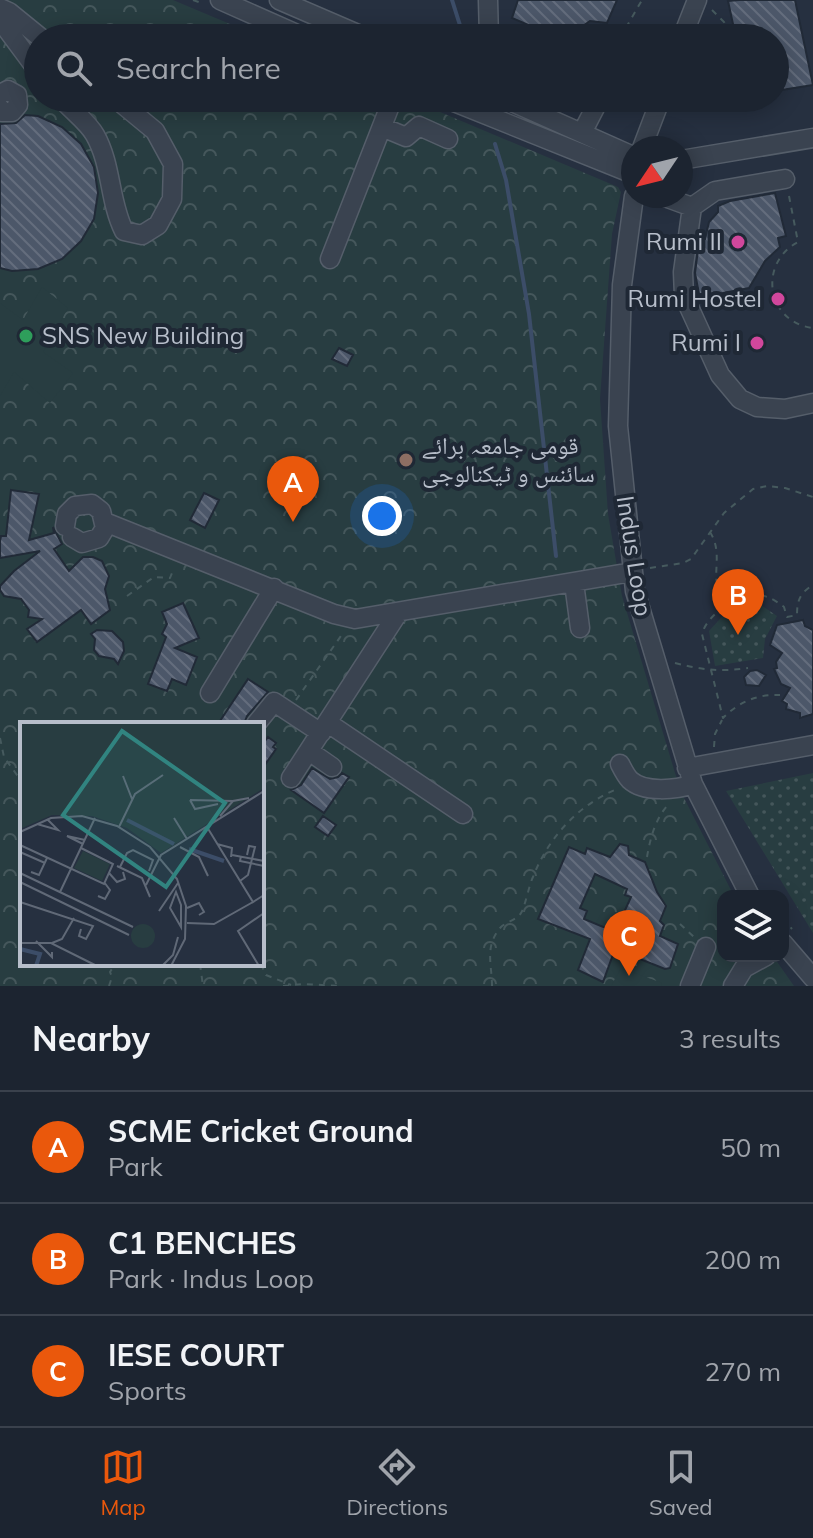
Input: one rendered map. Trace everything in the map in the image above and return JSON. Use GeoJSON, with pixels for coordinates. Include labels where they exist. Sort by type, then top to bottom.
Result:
{"type":"FeatureCollection","features":[{"type":"Feature","properties":{"kind":"street"},"geometry":{"type":"LineString","coordinates":[[220,0],[241,4],[279,24]]}},
{"type":"Feature","properties":{"kind":"street"},"geometry":{"type":"LineString","coordinates":[[279,0],[335,24]]}},
{"type":"Feature","properties":{"kind":"street"},"geometry":{"type":"LineString","coordinates":[[488,0],[489,24]]}},
{"type":"Feature","properties":{"kind":"street"},"geometry":{"type":"LineString","coordinates":[[690,24],[702,2]]}},
{"type":"Feature","properties":{"kind":"street"},"geometry":{"type":"LineString","coordinates":[[0,8],[24,26]]}},
{"type":"Feature","properties":{"kind":"street"},"geometry":{"type":"LineString","coordinates":[[0,20],[24,52]]}},
{"type":"Feature","properties":{"kind":"street"},"geometry":{"type":"LineString","coordinates":[[0,94],[8,90],[17,95],[18,105],[12,112],[2,112],[0,108]]}},
{"type":"Feature","properties":{"kind":"street"},"geometry":{"type":"LineString","coordinates":[[74,112],[95,134],[107,167],[114,212],[124,231],[142,235],[158,225],[172,199],[173,164],[155,131],[132,112]]}},
{"type":"Feature","properties":{"kind":"street"},"geometry":{"type":"LineString","coordinates":[[330,259],[388,112]]}},
{"type":"Feature","properties":{"kind":"street"},"geometry":{"type":"LineString","coordinates":[[479,112],[621,169]]}},
{"type":"Feature","properties":{"kind":"street"},"geometry":{"type":"LineString","coordinates":[[535,112],[621,151]]}},
{"type":"Feature","properties":{"kind":"street"},"geometry":{"type":"LineString","coordinates":[[582,133],[593,112]]}},
{"type":"Feature","properties":{"kind":"street"},"geometry":{"type":"LineString","coordinates":[[648,136],[661,112]]}},
{"type":"Feature","properties":{"kind":"street"},"geometry":{"type":"LineString","coordinates":[[382,127],[406,137],[419,126],[448,139]]}},
{"type":"Feature","properties":{"kind":"street"},"geometry":{"type":"LineString","coordinates":[[693,158],[813,138]]}},
{"type":"Feature","properties":{"kind":"street"},"geometry":{"type":"LineString","coordinates":[[693,206],[715,191],[785,179]]}},
{"type":"Feature","properties":{"kind":"street","name":"Indus Loop"},"geometry":{"type":"LineString","coordinates":[[632,208],[622,285],[618,426],[639,571],[635,591],[688,780],[747,890]]}},
{"type":"Feature","properties":{"kind":"street"},"geometry":{"type":"LineString","coordinates":[[692,208],[683,272],[684,296],[706,338],[720,375],[740,399],[757,407],[785,409],[813,403]]}},
{"type":"Feature","properties":{"kind":"street"},"geometry":{"type":"LineString","coordinates":[[105,522],[102,533],[94,541],[82,543],[68,532],[67,514],[80,503],[97,507],[105,522],[334,614],[355,619],[639,571]]}},
{"type":"Feature","properties":{"kind":"street"},"geometry":{"type":"LineString","coordinates":[[574,583],[580,628]]}},
{"type":"Feature","properties":{"kind":"street"},"geometry":{"type":"LineString","coordinates":[[210,693],[274,588]]}},
{"type":"Feature","properties":{"kind":"street"},"geometry":{"type":"LineString","coordinates":[[291,778],[398,613]]}},
{"type":"Feature","properties":{"kind":"street"},"geometry":{"type":"LineString","coordinates":[[258,722],[274,702],[324,728],[463,814]]}},
{"type":"Feature","properties":{"kind":"street"},"geometry":{"type":"LineString","coordinates":[[620,764],[633,782],[652,789],[813,745]]}},
{"type":"Feature","properties":{"kind":"street"},"geometry":{"type":"LineString","coordinates":[[309,751],[332,767]]}},
{"type":"Feature","properties":{"kind":"street"},"geometry":{"type":"LineString","coordinates":[[690,986],[706,947]]}},
{"type":"Feature","properties":{"kind":"street"},"geometry":{"type":"LineString","coordinates":[[789,951],[813,978]]}},
{"type":"Feature","properties":{"kind":"street"},"geometry":{"type":"LineString","coordinates":[[733,986],[744,968],[755,962]]}},
{"type":"Feature","properties":{"kind":"path"},"geometry":{"type":"LineString","coordinates":[[628,24],[642,0]]}},
{"type":"Feature","properties":{"kind":"path"},"geometry":{"type":"LineString","coordinates":[[702,2],[725,24]]}},
{"type":"Feature","properties":{"kind":"path"},"geometry":{"type":"LineString","coordinates":[[785,179],[798,242],[781,254],[775,265],[771,286],[778,306],[786,316],[797,324],[813,328]]}},
{"type":"Feature","properties":{"kind":"path"},"geometry":{"type":"LineString","coordinates":[[639,571],[691,559],[724,513],[753,489],[767,486],[785,488],[813,497]]}},
{"type":"Feature","properties":{"kind":"path"},"geometry":{"type":"LineString","coordinates":[[710,532],[719,554],[717,589],[723,599],[733,599]]}},
{"type":"Feature","properties":{"kind":"path"},"geometry":{"type":"LineString","coordinates":[[127,596],[154,577],[170,578],[178,560]]}},
{"type":"Feature","properties":{"kind":"path"},"geometry":{"type":"LineString","coordinates":[[780,695],[764,694],[753,698],[723,718],[703,641],[703,628],[716,613],[744,594],[768,598],[784,607],[787,617],[797,615],[798,599],[813,585]]}},
{"type":"Feature","properties":{"kind":"path"},"geometry":{"type":"LineString","coordinates":[[289,711],[346,629]]}},
{"type":"Feature","properties":{"kind":"path"},"geometry":{"type":"LineString","coordinates":[[667,661],[712,671],[729,672],[748,668]]}},
{"type":"Feature","properties":{"kind":"path"},"geometry":{"type":"LineString","coordinates":[[0,738],[4,757],[20,779]]}},
{"type":"Feature","properties":{"kind":"path"},"geometry":{"type":"LineString","coordinates":[[706,750],[715,749]]}},
{"type":"Feature","properties":{"kind":"path"},"geometry":{"type":"LineString","coordinates":[[647,857],[649,842],[660,814],[688,780]]}},
{"type":"Feature","properties":{"kind":"path"},"geometry":{"type":"LineString","coordinates":[[492,986],[493,972],[488,959],[492,941],[502,926],[521,913],[539,862],[551,843],[581,809],[606,793],[633,782]]}},
{"type":"Feature","properties":{"kind":"path"},"geometry":{"type":"LineString","coordinates":[[109,986],[114,966]]}},
{"type":"Feature","properties":{"kind":"path"},"geometry":{"type":"LineString","coordinates":[[200,966],[203,986]]}},
{"type":"Feature","properties":{"kind":"path"},"geometry":{"type":"LineString","coordinates":[[262,966],[266,975],[292,985]]}},
{"type":"Feature","properties":{"kind":"path"},"geometry":{"type":"LineString","coordinates":[[283,986],[340,986]]}},
{"type":"Feature","properties":{"kind":"green space","name":"قومی جامعہ برائے سائنس و ٹیکنالوجی"},"geometry":{"type":"Polygon","coordinates":[[[0,0],[173,0],[230,24],[24,24],[24,112],[440,112],[618,187],[621,192],[612,234],[600,399],[608,514],[622,596],[684,798],[731,890],[717,890],[717,962],[777,962],[794,986],[0,986],[0,0]]]}},
{"type":"Feature","properties":{"kind":"green space","name":"SNS New Building"},"geometry":{"type":"Polygon","coordinates":[[[42,287],[68,308],[43,352],[73,373],[50,403],[14,372],[0,396],[0,303],[23,320],[42,287]]]}},
{"type":"Feature","properties":{"kind":"green space"},"geometry":{"type":"Polygon","coordinates":[[[758,603],[777,616],[765,639],[763,658],[715,666],[709,631],[728,610],[758,603]]]}},
{"type":"Feature","properties":{"kind":"green space"},"geometry":{"type":"Polygon","coordinates":[[[813,773],[813,933],[789,890],[726,791],[813,773]]]}},
{"type":"Feature","properties":{"kind":"green space"},"geometry":{"type":"Polygon","coordinates":[[[621,968],[662,983],[661,986],[611,986],[621,968]]]}},
{"type":"Feature","properties":{"kind":"building"},"geometry":{"type":"Polygon","coordinates":[[[518,0],[617,0],[607,23],[526,24],[512,18],[518,0]]]}},
{"type":"Feature","properties":{"kind":"building"},"geometry":{"type":"Polygon","coordinates":[[[795,0],[813,85],[789,89],[789,24],[733,24],[728,1],[795,0]]]}},
{"type":"Feature","properties":{"kind":"building"},"geometry":{"type":"Polygon","coordinates":[[[25,115],[38,116],[62,127],[81,144],[94,167],[98,193],[94,219],[81,241],[62,259],[38,269],[12,271],[0,268],[0,124],[16,123],[25,115]]]}},
{"type":"Feature","properties":{"kind":"building","name":"Rumi II"},"geometry":{"type":"Polygon","coordinates":[[[775,193],[786,236],[778,238],[780,247],[765,261],[749,288],[699,294],[695,273],[699,242],[705,239],[709,222],[718,212],[718,206],[775,193]]]}},
{"type":"Feature","properties":{"kind":"building"},"geometry":{"type":"Polygon","coordinates":[[[339,348],[353,355],[347,366],[332,359],[339,348]]]}},
{"type":"Feature","properties":{"kind":"building"},"geometry":{"type":"Polygon","coordinates":[[[11,490],[39,494],[29,540],[54,533],[53,527],[62,544],[54,549],[69,571],[83,557],[102,561],[109,576],[105,589],[110,610],[91,624],[81,610],[37,642],[27,629],[42,619],[28,617],[29,610],[21,599],[4,596],[0,590],[14,571],[40,551],[0,558],[0,541],[1,536],[6,536],[11,490]]]}},
{"type":"Feature","properties":{"kind":"building"},"geometry":{"type":"Polygon","coordinates":[[[204,493],[219,500],[205,528],[190,520],[204,493]]]}},
{"type":"Feature","properties":{"kind":"building"},"geometry":{"type":"Polygon","coordinates":[[[183,603],[199,638],[175,648],[197,657],[186,685],[172,679],[167,691],[148,684],[166,637],[162,634],[167,624],[162,612],[183,603]]]}},
{"type":"Feature","properties":{"kind":"building"},"geometry":{"type":"Polygon","coordinates":[[[803,620],[805,626],[813,630],[813,714],[800,718],[800,713],[786,709],[787,704],[782,701],[790,688],[781,684],[774,669],[782,653],[770,645],[777,625],[803,620]]]}},
{"type":"Feature","properties":{"kind":"building"},"geometry":{"type":"Polygon","coordinates":[[[97,630],[112,631],[123,642],[124,651],[118,664],[114,659],[99,656],[94,650],[95,639],[91,634],[97,630]]]}},
{"type":"Feature","properties":{"kind":"building"},"geometry":{"type":"Polygon","coordinates":[[[757,670],[766,675],[759,686],[746,685],[744,677],[750,671],[757,670]]]}},
{"type":"Feature","properties":{"kind":"building"},"geometry":{"type":"Polygon","coordinates":[[[248,679],[268,692],[245,722],[219,722],[248,679]]]}},
{"type":"Feature","properties":{"kind":"building"},"geometry":{"type":"Polygon","coordinates":[[[268,737],[276,743],[273,747],[276,749],[264,766],[264,740],[268,737]]]}},
{"type":"Feature","properties":{"kind":"building"},"geometry":{"type":"Polygon","coordinates":[[[312,768],[330,779],[342,773],[349,777],[324,813],[291,790],[301,785],[312,768]]]}},
{"type":"Feature","properties":{"kind":"building"},"geometry":{"type":"Polygon","coordinates":[[[323,816],[336,825],[328,836],[315,827],[323,816]]]}},
{"type":"Feature","properties":{"kind":"building"},"geometry":{"type":"Polygon","coordinates":[[[620,844],[628,846],[629,855],[645,862],[666,906],[660,921],[664,925],[660,936],[678,944],[670,968],[665,969],[615,949],[603,982],[578,970],[590,939],[538,919],[569,847],[585,854],[587,848],[610,857],[620,844]],[[595,874],[580,908],[587,911],[584,919],[615,932],[631,897],[625,895],[627,889],[595,874]]]}},
{"type":"Feature","properties":{"kind":"waterway"},"geometry":{"type":"LineString","coordinates":[[452,0],[460,24]]}},
{"type":"Feature","properties":{"kind":"waterway"},"geometry":{"type":"LineString","coordinates":[[495,144],[506,180],[529,314],[556,556]]}},
{"type":"Feature","properties":{"kind":"place","name":"Rumi II"},"geometry":{"type":"Point","coordinates":[738,242]}},
{"type":"Feature","properties":{"kind":"place","name":"Rumi Hostel"},"geometry":{"type":"Point","coordinates":[778,299]}},
{"type":"Feature","properties":{"kind":"place","name":"SNS New Building"},"geometry":{"type":"Point","coordinates":[26,336]}},
{"type":"Feature","properties":{"kind":"place","name":"Rumi I"},"geometry":{"type":"Point","coordinates":[757,343]}},
{"type":"Feature","properties":{"kind":"place","name":"قومی جامعہ برائے سائنس و ٹیکنالوجی"},"geometry":{"type":"Point","coordinates":[406,460]}},
{"type":"Feature","properties":{"kind":"place","name":"SCME Cricket Ground"},"geometry":{"type":"Point","coordinates":[293,522]}},
{"type":"Feature","properties":{"kind":"place","name":"C1 BENCHES"},"geometry":{"type":"Point","coordinates":[738,635]}},
{"type":"Feature","properties":{"kind":"place","name":"IESE COURT"},"geometry":{"type":"Point","coordinates":[629,976]}}]}
